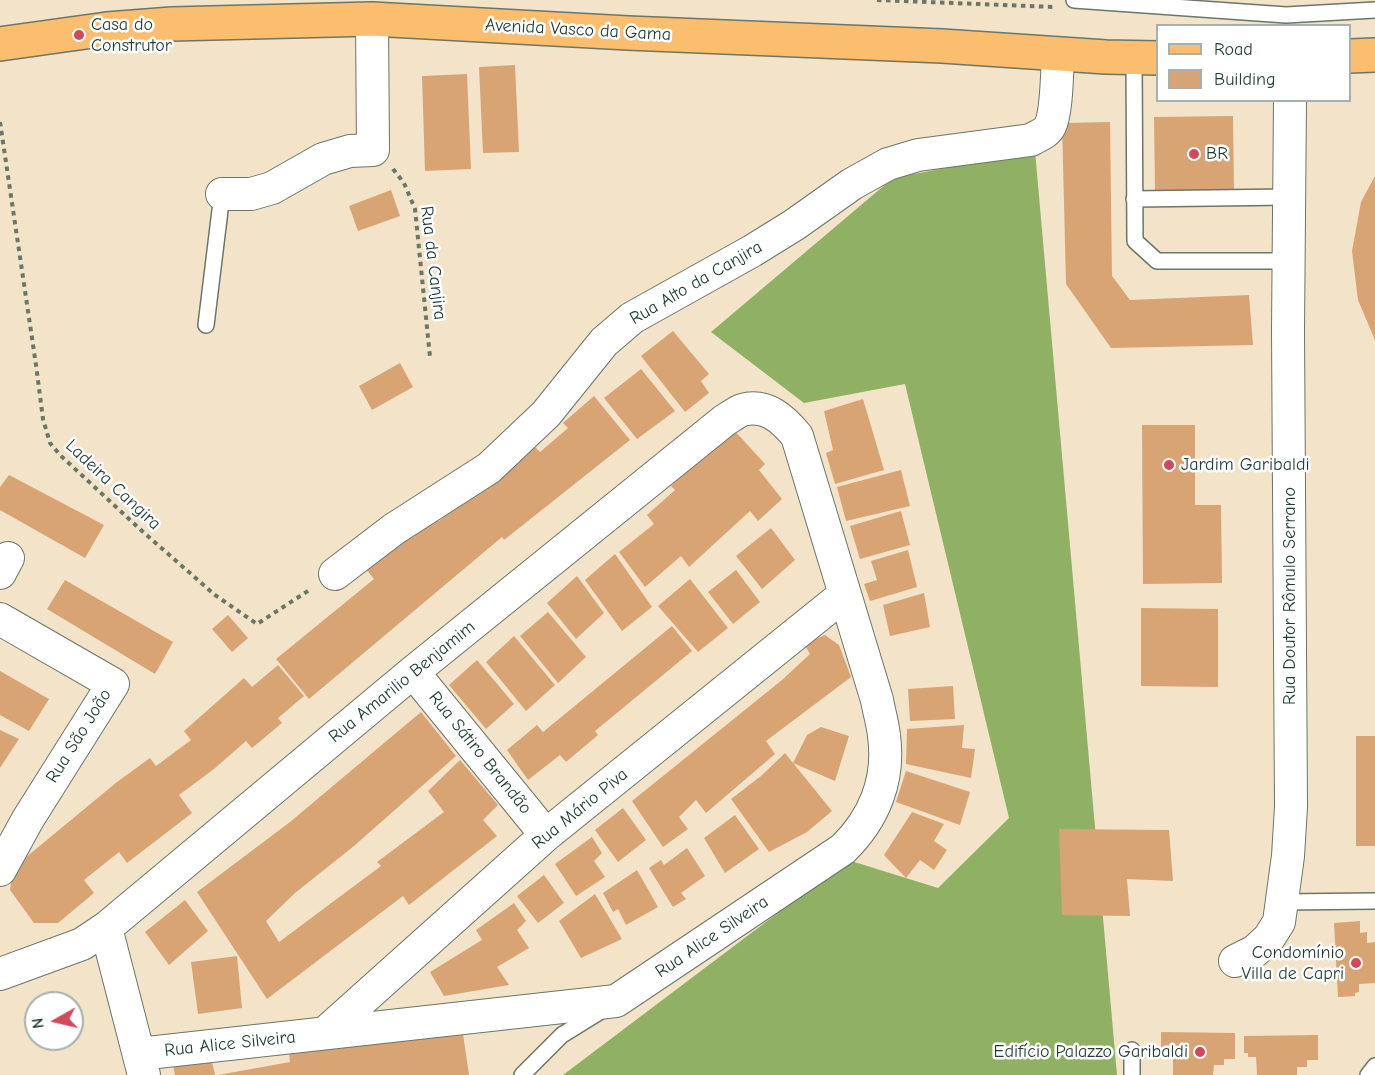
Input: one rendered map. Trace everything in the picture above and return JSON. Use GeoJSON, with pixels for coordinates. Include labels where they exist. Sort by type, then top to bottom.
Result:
{"type":"FeatureCollection","features":[{"type":"Feature","properties":{"kind":"main road","name":"Avenida Vasco da Gama"},"geometry":{"type":"LineString","coordinates":[[0,44],[107,29],[172,24],[372,19],[1146,58]]}},
{"type":"Feature","properties":{"kind":"main road"},"geometry":{"type":"LineString","coordinates":[[1351,56],[1375,55]]}},
{"type":"Feature","properties":{"kind":"street"},"geometry":{"type":"LineString","coordinates":[[222,194],[251,194],[272,188],[323,159],[350,151],[373,150],[372,19]]}},
{"type":"Feature","properties":{"kind":"street","name":"Rua Alto da Canjira"},"geometry":{"type":"LineString","coordinates":[[335,574],[394,529],[489,468],[546,414],[604,342],[632,318],[753,250],[794,225],[852,184],[888,165],[918,155],[1031,140],[1044,133],[1050,126],[1054,108],[1058,54]]}},
{"type":"Feature","properties":{"kind":"street","name":"Rua Doutor Rômulo Serrano"},"geometry":{"type":"LineString","coordinates":[[1234,961],[1255,951],[1269,938],[1279,922],[1283,902],[1291,807],[1290,102]]}},
{"type":"Feature","properties":{"kind":"street","name":"Rua Amarilio Benjamim"},"geometry":{"type":"LineString","coordinates":[[0,974],[60,954],[82,944],[106,928],[413,672],[725,420],[742,410],[766,410],[783,419],[797,436]]}},
{"type":"Feature","properties":{"kind":"street","name":"Rua Alice Silveira"},"geometry":{"type":"LineString","coordinates":[[142,1065],[325,1033],[616,1001],[843,849],[859,834],[875,807],[884,774],[885,737],[877,700],[797,436]]}},
{"type":"Feature","properties":{"kind":"street","name":"Rua Mário Piva"},"geometry":{"type":"LineString","coordinates":[[325,1033],[546,835],[844,595]]}},
{"type":"Feature","properties":{"kind":"street","name":"Rua São João"},"geometry":{"type":"LineString","coordinates":[[0,619],[113,684],[28,819],[0,870]]}},
{"type":"Feature","properties":{"kind":"street","name":"Rua Sátiro Brandão"},"geometry":{"type":"LineString","coordinates":[[413,672],[546,835]]}},
{"type":"Feature","properties":{"kind":"street"},"geometry":{"type":"LineString","coordinates":[[106,928],[142,1065]]}},
{"type":"Feature","properties":{"kind":"lane"},"geometry":{"type":"LineString","coordinates":[[1074,0],[1287,15],[1375,10]]}},
{"type":"Feature","properties":{"kind":"lane"},"geometry":{"type":"LineString","coordinates":[[1146,58],[1134,199],[1135,241],[1157,261],[1289,261]]}},
{"type":"Feature","properties":{"kind":"lane"},"geometry":{"type":"LineString","coordinates":[[206,325],[222,194]]}},
{"type":"Feature","properties":{"kind":"lane"},"geometry":{"type":"LineString","coordinates":[[1134,199],[1289,197]]}},
{"type":"Feature","properties":{"kind":"lane"},"geometry":{"type":"LineString","coordinates":[[1283,902],[1375,901]]}},
{"type":"Feature","properties":{"kind":"lane"},"geometry":{"type":"LineString","coordinates":[[522,1075],[562,1035],[616,1001]]}},
{"type":"Feature","properties":{"kind":"lane"},"geometry":{"type":"LineString","coordinates":[[1132,1050],[1132,1075]]}},
{"type":"Feature","properties":{"kind":"lane"},"geometry":{"type":"LineString","coordinates":[[1368,1075],[1375,1066]]}},
{"type":"Feature","properties":{"kind":"path","name":"Ladeira Cangira"},"geometry":{"type":"LineString","coordinates":[[0,122],[43,419],[50,443],[142,531],[215,595],[257,624],[335,574]]}},
{"type":"Feature","properties":{"kind":"path","name":"Rua da Canjira"},"geometry":{"type":"LineString","coordinates":[[373,150],[404,183],[415,209],[430,357]]}},
{"type":"Feature","properties":{"kind":"green space"},"geometry":{"type":"Polygon","coordinates":[[[1035,151],[1117,1075],[563,1075],[848,860],[938,888],[1009,818],[905,384],[804,403],[711,332],[893,178],[1035,151]]]}},
{"type":"Feature","properties":{"kind":"building"},"geometry":{"type":"Polygon","coordinates":[[[515,65],[519,152],[483,153],[479,67],[515,65]]]}},
{"type":"Feature","properties":{"kind":"building"},"geometry":{"type":"Polygon","coordinates":[[[467,74],[471,169],[425,171],[422,76],[467,74]]]}},
{"type":"Feature","properties":{"kind":"building","name":"BR"},"geometry":{"type":"Polygon","coordinates":[[[1233,116],[1234,191],[1155,193],[1154,117],[1233,116]]]}},
{"type":"Feature","properties":{"kind":"building"},"geometry":{"type":"Polygon","coordinates":[[[1110,122],[1112,276],[1130,300],[1249,295],[1253,345],[1111,348],[1066,284],[1062,123],[1110,122]]]}},
{"type":"Feature","properties":{"kind":"building"},"geometry":{"type":"Polygon","coordinates":[[[1375,176],[1375,340],[1358,300],[1352,251],[1361,202],[1375,176]]]}},
{"type":"Feature","properties":{"kind":"building"},"geometry":{"type":"Polygon","coordinates":[[[391,190],[400,216],[358,231],[349,206],[391,190]]]}},
{"type":"Feature","properties":{"kind":"building"},"geometry":{"type":"Polygon","coordinates":[[[673,331],[709,374],[701,381],[709,393],[685,412],[641,356],[673,331]]]}},
{"type":"Feature","properties":{"kind":"building"},"geometry":{"type":"Polygon","coordinates":[[[400,363],[413,387],[372,410],[359,386],[400,363]]]}},
{"type":"Feature","properties":{"kind":"building"},"geometry":{"type":"Polygon","coordinates":[[[641,369],[675,411],[637,439],[604,398],[641,369]]]}},
{"type":"Feature","properties":{"kind":"building"},"geometry":{"type":"Polygon","coordinates":[[[594,396],[630,440],[504,540],[502,537],[309,699],[276,659],[374,579],[366,569],[433,514],[439,521],[534,446],[540,452],[568,428],[563,423],[594,396]]]}},
{"type":"Feature","properties":{"kind":"building"},"geometry":{"type":"Polygon","coordinates":[[[863,399],[884,470],[835,484],[826,453],[833,450],[824,411],[863,399]]]}},
{"type":"Feature","properties":{"kind":"building","name":"Jardim Garibaldi"},"geometry":{"type":"Polygon","coordinates":[[[1142,425],[1195,425],[1195,505],[1221,505],[1222,583],[1143,584],[1142,425]]]}},
{"type":"Feature","properties":{"kind":"building"},"geometry":{"type":"Polygon","coordinates":[[[734,430],[765,464],[759,470],[782,499],[758,521],[750,511],[689,567],[681,556],[645,587],[619,552],[654,524],[647,515],[675,490],[671,486],[734,430]]]}},
{"type":"Feature","properties":{"kind":"building"},"geometry":{"type":"Polygon","coordinates":[[[901,470],[910,506],[846,521],[837,487],[901,470]]]}},
{"type":"Feature","properties":{"kind":"building"},"geometry":{"type":"Polygon","coordinates":[[[9,475],[104,525],[85,558],[0,510],[0,487],[9,475]]]}},
{"type":"Feature","properties":{"kind":"building"},"geometry":{"type":"Polygon","coordinates":[[[901,511],[910,545],[860,559],[850,526],[901,511]]]}},
{"type":"Feature","properties":{"kind":"building"},"geometry":{"type":"Polygon","coordinates":[[[771,528],[795,560],[762,589],[736,556],[771,528]]]}},
{"type":"Feature","properties":{"kind":"building"},"geometry":{"type":"Polygon","coordinates":[[[908,550],[917,587],[870,601],[864,584],[877,580],[871,561],[908,550]]]}},
{"type":"Feature","properties":{"kind":"building"},"geometry":{"type":"Polygon","coordinates":[[[615,554],[652,607],[622,631],[585,580],[615,554]]]}},
{"type":"Feature","properties":{"kind":"building"},"geometry":{"type":"Polygon","coordinates":[[[736,570],[760,602],[733,624],[708,592],[736,570]]]}},
{"type":"Feature","properties":{"kind":"building"},"geometry":{"type":"Polygon","coordinates":[[[577,576],[604,613],[576,639],[547,603],[577,576]]]}},
{"type":"Feature","properties":{"kind":"building"},"geometry":{"type":"Polygon","coordinates":[[[690,579],[728,628],[698,652],[658,606],[690,579]]]}},
{"type":"Feature","properties":{"kind":"building"},"geometry":{"type":"Polygon","coordinates":[[[65,580],[173,642],[155,674],[47,609],[65,580]]]}},
{"type":"Feature","properties":{"kind":"building"},"geometry":{"type":"Polygon","coordinates":[[[924,593],[930,627],[890,636],[883,605],[924,593]]]}},
{"type":"Feature","properties":{"kind":"building"},"geometry":{"type":"Polygon","coordinates":[[[1141,608],[1218,609],[1218,687],[1141,686],[1141,608]]]}},
{"type":"Feature","properties":{"kind":"building"},"geometry":{"type":"Polygon","coordinates":[[[548,612],[586,657],[558,683],[520,636],[548,612]]]}},
{"type":"Feature","properties":{"kind":"building"},"geometry":{"type":"Polygon","coordinates":[[[228,615],[248,638],[232,652],[212,629],[228,615]]]}},
{"type":"Feature","properties":{"kind":"building"},"geometry":{"type":"Polygon","coordinates":[[[672,626],[692,651],[595,731],[598,735],[566,762],[560,755],[528,780],[507,750],[537,725],[543,732],[672,626]]]}},
{"type":"Feature","properties":{"kind":"building"},"geometry":{"type":"Polygon","coordinates":[[[825,635],[839,645],[851,677],[766,741],[775,754],[706,813],[696,800],[679,817],[688,829],[663,847],[632,801],[782,680],[810,654],[804,644],[825,635]]]}},
{"type":"Feature","properties":{"kind":"building"},"geometry":{"type":"Polygon","coordinates":[[[514,636],[555,685],[526,711],[486,662],[514,636]]]}},
{"type":"Feature","properties":{"kind":"building"},"geometry":{"type":"Polygon","coordinates":[[[477,660],[514,704],[486,729],[449,685],[477,660]]]}},
{"type":"Feature","properties":{"kind":"building"},"geometry":{"type":"Polygon","coordinates":[[[278,665],[304,696],[278,718],[282,723],[252,748],[246,741],[179,795],[192,813],[127,863],[119,852],[84,880],[94,893],[58,923],[34,923],[10,890],[13,868],[117,782],[150,758],[156,766],[191,740],[184,731],[244,678],[252,687],[278,665]]]}},
{"type":"Feature","properties":{"kind":"building"},"geometry":{"type":"Polygon","coordinates":[[[0,671],[49,699],[29,731],[0,715],[0,671]]]}},
{"type":"Feature","properties":{"kind":"building"},"geometry":{"type":"Polygon","coordinates":[[[953,686],[955,719],[910,721],[908,689],[953,686]]]}},
{"type":"Feature","properties":{"kind":"building"},"geometry":{"type":"Polygon","coordinates":[[[421,712],[456,756],[354,846],[295,893],[266,921],[279,942],[381,866],[377,862],[444,812],[428,791],[460,760],[498,805],[483,820],[497,836],[409,905],[403,896],[267,999],[197,892],[290,822],[421,712]]]}},
{"type":"Feature","properties":{"kind":"building"},"geometry":{"type":"Polygon","coordinates":[[[964,725],[962,748],[975,749],[971,778],[906,764],[907,729],[964,725]]]}},
{"type":"Feature","properties":{"kind":"building"},"geometry":{"type":"Polygon","coordinates":[[[821,727],[849,736],[835,781],[793,763],[807,735],[821,727]]]}},
{"type":"Feature","properties":{"kind":"building"},"geometry":{"type":"Polygon","coordinates":[[[0,730],[19,739],[0,768],[0,730]]]}},
{"type":"Feature","properties":{"kind":"building"},"geometry":{"type":"Polygon","coordinates":[[[1356,736],[1375,736],[1375,846],[1356,846],[1356,736]]]}},
{"type":"Feature","properties":{"kind":"building"},"geometry":{"type":"Polygon","coordinates":[[[785,753],[832,811],[807,832],[769,852],[731,799],[761,776],[785,753]]]}},
{"type":"Feature","properties":{"kind":"building"},"geometry":{"type":"Polygon","coordinates":[[[906,771],[970,792],[960,825],[896,802],[906,771]]]}},
{"type":"Feature","properties":{"kind":"building"},"geometry":{"type":"Polygon","coordinates":[[[623,808],[646,840],[618,862],[595,830],[623,808]]]}},
{"type":"Feature","properties":{"kind":"building"},"geometry":{"type":"Polygon","coordinates":[[[912,812],[944,824],[934,841],[947,850],[934,870],[920,860],[906,878],[884,855],[912,812]]]}},
{"type":"Feature","properties":{"kind":"building"},"geometry":{"type":"Polygon","coordinates":[[[735,815],[759,849],[725,873],[704,838],[735,815]]]}},
{"type":"Feature","properties":{"kind":"building"},"geometry":{"type":"Polygon","coordinates":[[[1059,829],[1169,830],[1173,881],[1127,879],[1130,916],[1062,915],[1059,829]]]}},
{"type":"Feature","properties":{"kind":"building"},"geometry":{"type":"Polygon","coordinates":[[[592,837],[602,853],[594,861],[605,877],[576,896],[555,864],[592,837]]]}},
{"type":"Feature","properties":{"kind":"building"},"geometry":{"type":"Polygon","coordinates":[[[687,848],[705,876],[681,893],[686,899],[673,907],[649,868],[661,860],[664,865],[687,848]]]}},
{"type":"Feature","properties":{"kind":"building"},"geometry":{"type":"Polygon","coordinates":[[[637,870],[658,907],[626,925],[618,909],[613,912],[603,893],[637,870]]]}},
{"type":"Feature","properties":{"kind":"building"},"geometry":{"type":"Polygon","coordinates":[[[544,875],[564,903],[538,923],[517,896],[544,875]]]}},
{"type":"Feature","properties":{"kind":"building"},"geometry":{"type":"Polygon","coordinates":[[[595,894],[622,939],[581,958],[559,921],[595,894]]]}},
{"type":"Feature","properties":{"kind":"building"},"geometry":{"type":"Polygon","coordinates":[[[185,900],[208,931],[169,965],[145,932],[185,900]]]}},
{"type":"Feature","properties":{"kind":"building"},"geometry":{"type":"Polygon","coordinates":[[[514,903],[526,921],[517,930],[529,948],[497,967],[509,985],[444,996],[430,972],[482,940],[476,930],[514,903]]]}},
{"type":"Feature","properties":{"kind":"building","name":"Condomínio Villa de Capri"},"geometry":{"type":"Polygon","coordinates":[[[1360,921],[1360,933],[1367,932],[1367,943],[1375,942],[1375,983],[1359,984],[1359,992],[1355,993],[1355,996],[1338,997],[1334,923],[1360,921]]]}},
{"type":"Feature","properties":{"kind":"building"},"geometry":{"type":"Polygon","coordinates":[[[237,956],[242,1008],[198,1014],[191,962],[237,956]]]}},
{"type":"Feature","properties":{"kind":"building","name":"Edifício Palazzo Garibaldi"},"geometry":{"type":"Polygon","coordinates":[[[1161,1032],[1235,1033],[1235,1059],[1224,1059],[1224,1065],[1214,1065],[1213,1075],[1173,1075],[1173,1054],[1165,1054],[1165,1050],[1161,1050],[1161,1032]]]}},
{"type":"Feature","properties":{"kind":"building"},"geometry":{"type":"Polygon","coordinates":[[[463,1034],[469,1075],[218,1075],[290,1062],[289,1054],[463,1034]]]}},
{"type":"Feature","properties":{"kind":"building"},"geometry":{"type":"Polygon","coordinates":[[[1318,1035],[1318,1060],[1307,1060],[1307,1067],[1297,1067],[1297,1075],[1257,1075],[1256,1057],[1248,1057],[1248,1053],[1244,1053],[1244,1036],[1318,1035]]]}},
{"type":"Feature","properties":{"kind":"building"},"geometry":{"type":"Polygon","coordinates":[[[212,1062],[215,1075],[175,1075],[173,1065],[212,1062]]]}},
{"type":"Feature","properties":{"kind":"place","name":"Casa do Construtor"},"geometry":{"type":"Point","coordinates":[79,35]}},
{"type":"Feature","properties":{"kind":"place","name":"BR"},"geometry":{"type":"Point","coordinates":[1194,154]}},
{"type":"Feature","properties":{"kind":"place","name":"Jardim Garibaldi"},"geometry":{"type":"Point","coordinates":[1169,465]}},
{"type":"Feature","properties":{"kind":"place","name":"Condomínio Villa de Capri"},"geometry":{"type":"Point","coordinates":[1356,963]}},
{"type":"Feature","properties":{"kind":"place","name":"Edifício Palazzo Garibaldi"},"geometry":{"type":"Point","coordinates":[1200,1052]}}]}
